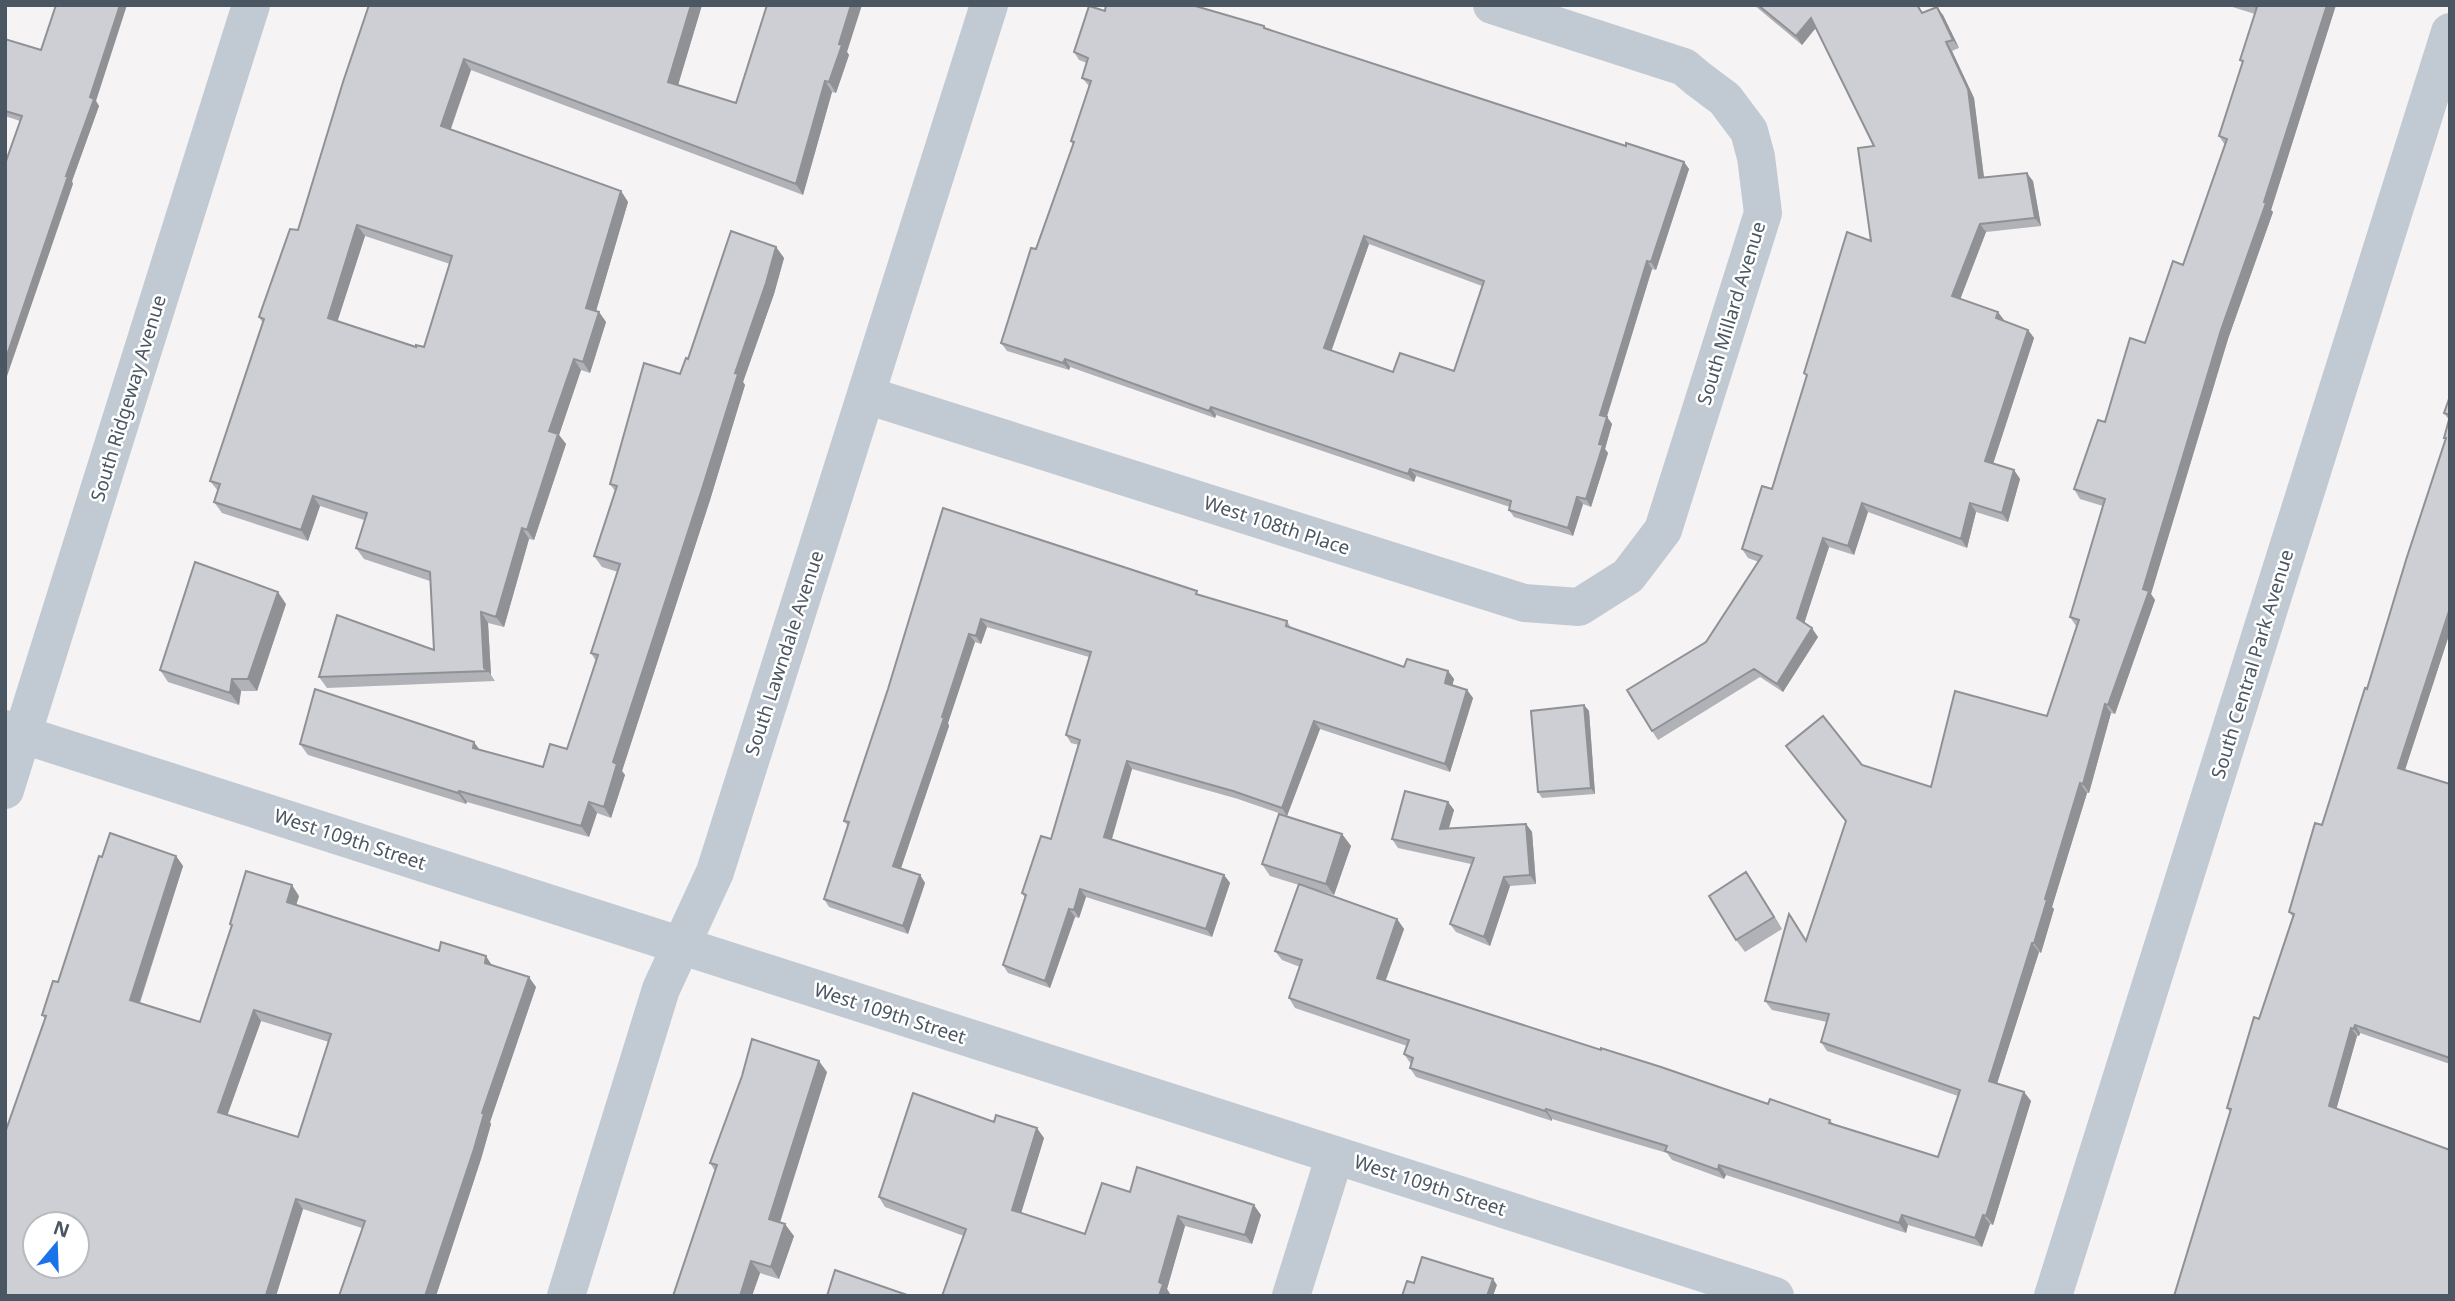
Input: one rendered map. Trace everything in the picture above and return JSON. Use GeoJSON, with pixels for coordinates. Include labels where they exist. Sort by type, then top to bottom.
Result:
{"type":"FeatureCollection","features":[{"type":"Feature","properties":{"kind":"street","name":"South Ridgeway Avenue"},"geometry":{"type":"LineString","coordinates":[[5,790],[14,732],[251,5]]}},
{"type":"Feature","properties":{"kind":"street","name":"South Lawndale Avenue"},"geometry":{"type":"LineString","coordinates":[[566,1296],[661,989],[715,872],[989,5]]}},
{"type":"Feature","properties":{"kind":"street","name":"South Millard Avenue"},"geometry":{"type":"LineString","coordinates":[[1492,5],[1684,67],[1725,99],[1749,131],[1756,157],[1763,213],[1663,530]]}},
{"type":"Feature","properties":{"kind":"street","name":"South Central Park Avenue"},"geometry":{"type":"LineString","coordinates":[[2053,1296],[2450,34]]}},
{"type":"Feature","properties":{"kind":"street","name":"West 108th Place"},"geometry":{"type":"LineString","coordinates":[[866,395],[1524,603],[1579,607],[1628,576],[1663,530]]}},
{"type":"Feature","properties":{"kind":"street","name":"West 109th Street"},"geometry":{"type":"LineString","coordinates":[[14,732],[1775,1296]]}},
{"type":"Feature","properties":{"kind":"street"},"geometry":{"type":"LineString","coordinates":[[1291,1296],[1335,1155]]}},
{"type":"Feature","properties":{"kind":"building"},"geometry":{"type":"Polygon","coordinates":[[[56,5],[120,5],[90,97],[94,99],[5,361],[5,164],[22,116],[5,111],[5,39],[41,50],[56,5]]]}},
{"type":"Feature","properties":{"kind":"building"},"geometry":{"type":"Polygon","coordinates":[[[369,5],[691,5],[668,82],[736,103],[767,5],[851,5],[839,44],[842,45],[829,82],[825,81],[796,184],[464,59],[441,126],[621,191],[586,308],[599,312],[583,362],[574,359],[549,431],[558,434],[527,530],[522,528],[496,617],[481,612],[484,668],[488,671],[319,677],[337,615],[434,650],[430,572],[356,548],[367,513],[313,496],[301,530],[214,502],[220,484],[210,481],[264,319],[259,317],[290,229],[298,230],[369,5]],[[357,225],[328,318],[416,347],[424,347],[452,256],[357,225]]]}},
{"type":"Feature","properties":{"kind":"building"},"geometry":{"type":"Polygon","coordinates":[[[1106,5],[1192,5],[1264,26],[1626,146],[1626,143],[1684,162],[1651,262],[1647,261],[1600,415],[1607,417],[1599,444],[1603,445],[1586,499],[1577,497],[1568,528],[1509,510],[1511,501],[1410,469],[1408,474],[1211,407],[1209,411],[1065,359],[1063,363],[1001,343],[1031,248],[1036,249],[1074,142],[1071,141],[1091,81],[1082,78],[1088,58],[1074,52],[1089,6],[1105,11],[1106,5]],[[1364,236],[1324,348],[1393,372],[1400,353],[1454,371],[1484,281],[1364,236]]]}},
{"type":"Feature","properties":{"kind":"building"},"geometry":{"type":"Polygon","coordinates":[[[1758,5],[1917,5],[1922,13],[1937,7],[1953,40],[1946,42],[1968,89],[1979,178],[2027,173],[2035,218],[1980,224],[1952,296],[1998,312],[1996,318],[2028,330],[1985,461],[2014,470],[2002,513],[1970,503],[1961,539],[1862,503],[1848,546],[1823,538],[1797,618],[1812,628],[1777,684],[1754,669],[1652,731],[1627,690],[1706,642],[1762,556],[1742,549],[1762,486],[1772,489],[1847,232],[1871,241],[1858,148],[1874,146],[1811,18],[1796,36],[1758,5]]]}},
{"type":"Feature","properties":{"kind":"building"},"geometry":{"type":"Polygon","coordinates":[[[2251,5],[2327,5],[2264,202],[2266,203],[2221,330],[2143,589],[2149,591],[2108,705],[2105,704],[2083,784],[2080,783],[2034,943],[1989,1081],[2024,1092],[1986,1216],[1983,1215],[1975,1238],[1902,1215],[1899,1223],[1719,1165],[1718,1170],[1665,1151],[1667,1146],[1410,1068],[1413,1058],[1404,1054],[1409,1040],[1289,998],[1302,960],[1275,951],[1299,884],[1397,919],[1377,978],[1661,1067],[1768,1104],[1770,1099],[1830,1120],[1829,1123],[1938,1157],[1960,1090],[1821,1042],[1829,1014],[1765,1001],[1789,914],[1806,941],[1846,821],[1786,746],[1823,716],[1862,765],[1931,787],[1955,691],[2047,716],[2079,620],[2070,617],[2105,499],[2074,489],[2098,420],[2105,422],[2130,338],[2145,343],[2173,261],[2183,265],[2227,139],[2219,136],[2257,7],[2251,5]]]}},
{"type":"Feature","properties":{"kind":"building"},"geometry":{"type":"Polygon","coordinates":[[[731,231],[776,247],[735,373],[738,374],[702,489],[613,762],[617,764],[604,807],[589,802],[581,826],[459,791],[458,793],[300,744],[315,689],[474,742],[473,748],[543,767],[550,744],[567,749],[598,655],[591,653],[620,564],[594,556],[617,486],[610,484],[644,363],[680,374],[686,358],[688,359],[731,231]]]}},
{"type":"Feature","properties":{"kind":"building"},"geometry":{"type":"Polygon","coordinates":[[[2450,396],[2450,415],[2444,413],[2450,396]]]}},
{"type":"Feature","properties":{"kind":"building"},"geometry":{"type":"Polygon","coordinates":[[[2450,416],[2450,608],[2398,768],[2450,784],[2450,1058],[2355,1025],[2354,1029],[2351,1028],[2329,1106],[2450,1150],[2450,1296],[2174,1296],[2231,1109],[2227,1108],[2254,1017],[2259,1019],[2294,914],[2289,912],[2315,823],[2322,825],[2446,438],[2450,416]]]}},
{"type":"Feature","properties":{"kind":"building"},"geometry":{"type":"Polygon","coordinates":[[[943,508],[1197,591],[1196,594],[1287,621],[1286,626],[1404,667],[1407,659],[1448,671],[1445,683],[1467,690],[1445,764],[1314,721],[1282,808],[1127,761],[1104,837],[1224,875],[1206,929],[1080,889],[1074,910],[1069,909],[1045,981],[1003,965],[1026,895],[1022,893],[1041,836],[1051,839],[1080,740],[1066,735],[1091,652],[981,619],[976,636],[969,634],[942,717],[944,718],[893,866],[920,875],[903,926],[824,899],[849,822],[844,821],[888,689],[943,508]]]}},
{"type":"Feature","properties":{"kind":"building"},"geometry":{"type":"Polygon","coordinates":[[[195,562],[278,592],[248,679],[232,679],[230,693],[160,670],[195,562]]]}},
{"type":"Feature","properties":{"kind":"building"},"geometry":{"type":"Polygon","coordinates":[[[1584,705],[1591,788],[1538,792],[1531,711],[1584,705]]]}},
{"type":"Feature","properties":{"kind":"building"},"geometry":{"type":"Polygon","coordinates":[[[1405,791],[1448,802],[1440,829],[1526,824],[1530,875],[1504,877],[1484,937],[1450,924],[1474,858],[1392,839],[1405,791]]]}},
{"type":"Feature","properties":{"kind":"building"},"geometry":{"type":"Polygon","coordinates":[[[1279,814],[1342,834],[1326,884],[1262,864],[1279,814]]]}},
{"type":"Feature","properties":{"kind":"building"},"geometry":{"type":"Polygon","coordinates":[[[110,833],[176,856],[130,1000],[200,1022],[232,925],[230,924],[246,871],[292,885],[287,902],[439,951],[441,942],[486,956],[485,963],[529,977],[482,1113],[484,1114],[474,1149],[425,1296],[339,1296],[365,1221],[296,1199],[267,1296],[5,1296],[5,1133],[46,1016],[42,1015],[53,981],[58,982],[99,856],[102,857],[110,833]],[[254,1010],[218,1112],[298,1137],[331,1034],[254,1010]]]}},
{"type":"Feature","properties":{"kind":"building"},"geometry":{"type":"Polygon","coordinates":[[[1746,872],[1774,917],[1736,940],[1709,896],[1746,872]]]}},
{"type":"Feature","properties":{"kind":"building"},"geometry":{"type":"Polygon","coordinates":[[[752,1039],[819,1061],[769,1219],[785,1224],[771,1267],[751,1261],[740,1296],[673,1296],[717,1165],[710,1163],[742,1076],[752,1039]]]}},
{"type":"Feature","properties":{"kind":"building"},"geometry":{"type":"Polygon","coordinates":[[[913,1093],[994,1122],[996,1115],[1037,1128],[1012,1210],[1085,1234],[1102,1183],[1130,1192],[1137,1167],[1254,1205],[1245,1235],[1178,1216],[1159,1282],[1163,1284],[1159,1296],[942,1296],[966,1229],[879,1197],[913,1093]]]}},
{"type":"Feature","properties":{"kind":"building"},"geometry":{"type":"Polygon","coordinates":[[[1422,1257],[1493,1279],[1487,1296],[1402,1296],[1407,1281],[1414,1283],[1422,1257]]]}},
{"type":"Feature","properties":{"kind":"building"},"geometry":{"type":"Polygon","coordinates":[[[835,1270],[910,1296],[827,1296],[835,1270]]]}}]}
